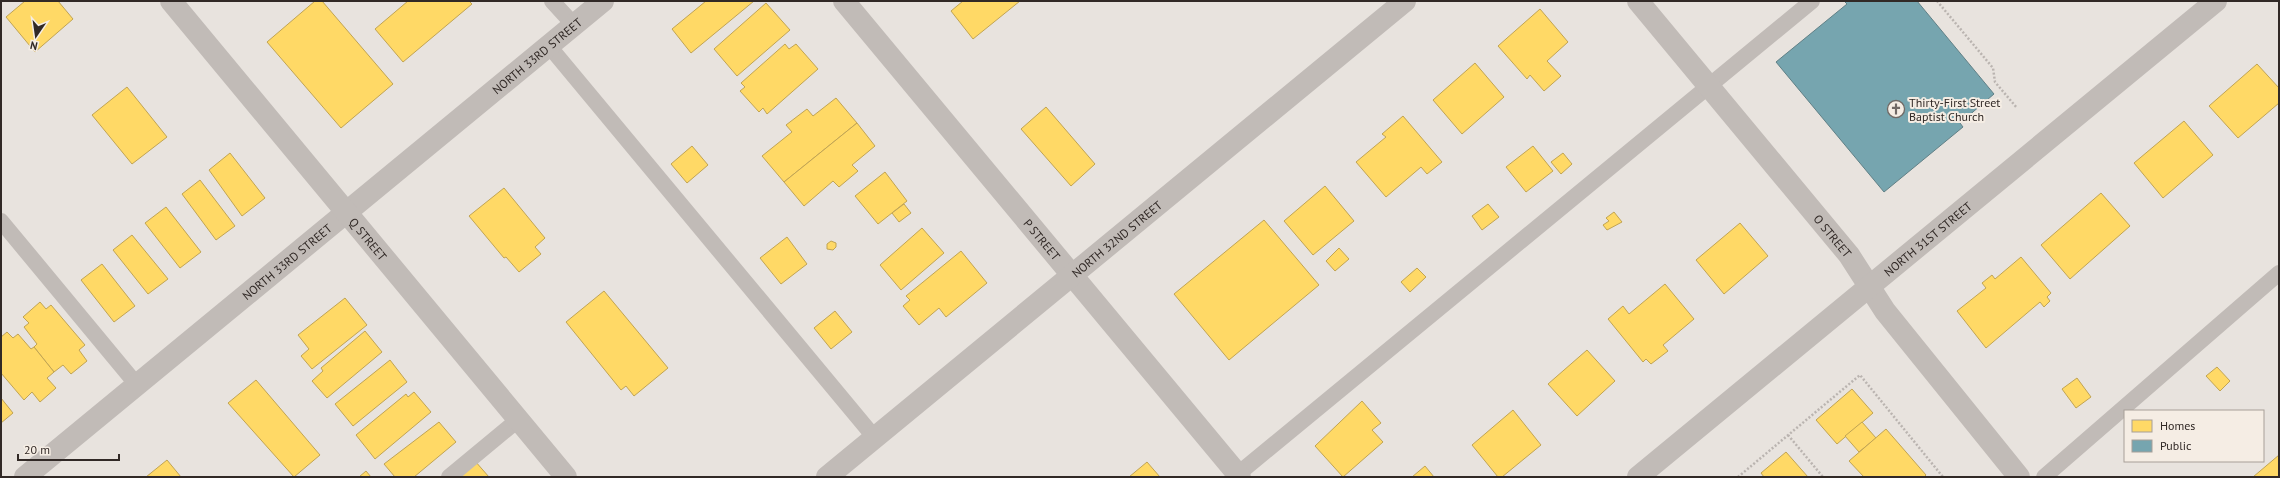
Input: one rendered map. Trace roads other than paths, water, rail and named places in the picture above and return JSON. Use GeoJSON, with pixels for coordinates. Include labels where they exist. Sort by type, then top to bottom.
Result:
{"type":"FeatureCollection","features":[{"type":"Feature","properties":{"kind":"street","name":"Q STREET"},"geometry":{"type":"LineString","coordinates":[[171,1],[566,477]]}},
{"type":"Feature","properties":{"kind":"street","name":"NORTH 33RD STREET"},"geometry":{"type":"LineString","coordinates":[[26,477],[603,1]]}},
{"type":"Feature","properties":{"kind":"street","name":"P STREET"},"geometry":{"type":"LineString","coordinates":[[844,1],[1239,476]]}},
{"type":"Feature","properties":{"kind":"street","name":"NORTH 32ND STREET"},"geometry":{"type":"LineString","coordinates":[[827,477],[1405,1]]}},
{"type":"Feature","properties":{"kind":"street","name":"O STREET"},"geometry":{"type":"LineString","coordinates":[[1638,1],[1849,255],[1885,312],[2019,477]]}},
{"type":"Feature","properties":{"kind":"street","name":"NORTH 31ST STREET"},"geometry":{"type":"LineString","coordinates":[[1638,477],[2216,1]]}},
{"type":"Feature","properties":{"kind":"lane"},"geometry":{"type":"LineString","coordinates":[[552,1],[574,25]]}},
{"type":"Feature","properties":{"kind":"lane"},"geometry":{"type":"LineString","coordinates":[[1239,476],[1812,1]]}},
{"type":"Feature","properties":{"kind":"lane"},"geometry":{"type":"LineString","coordinates":[[549,46],[875,438]]}},
{"type":"Feature","properties":{"kind":"lane"},"geometry":{"type":"LineString","coordinates":[[1,221],[137,385]]}},
{"type":"Feature","properties":{"kind":"lane"},"geometry":{"type":"LineString","coordinates":[[2044,477],[2279,273]]}},
{"type":"Feature","properties":{"kind":"lane"},"geometry":{"type":"LineString","coordinates":[[449,477],[519,419]]}},
{"type":"Feature","properties":{"kind":"place","name":"Thirty-First Street Baptist Church"},"geometry":{"type":"Point","coordinates":[1896,109]}}]}
